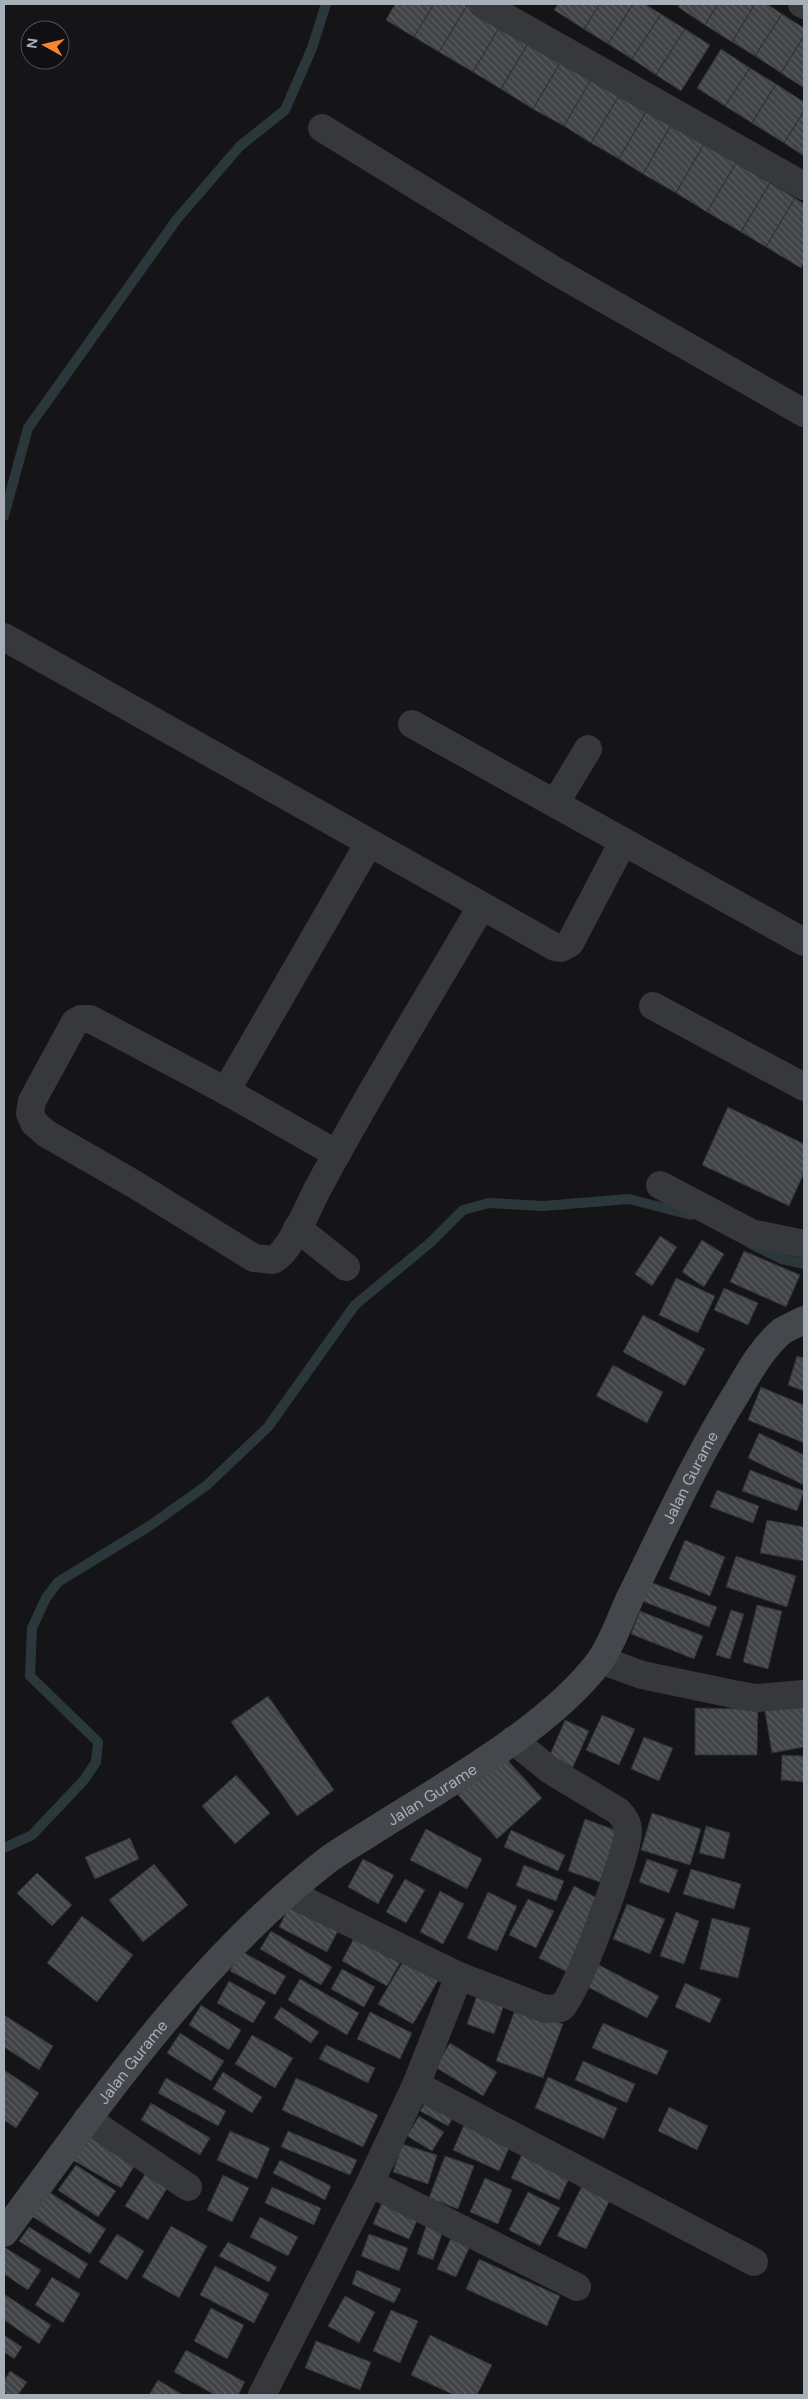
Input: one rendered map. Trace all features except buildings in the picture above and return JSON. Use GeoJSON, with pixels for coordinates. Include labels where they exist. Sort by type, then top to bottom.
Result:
{"type":"FeatureCollection","features":[{"type":"Feature","properties":{"kind":"street"},"geometry":{"type":"LineString","coordinates":[[482,4],[804,186]]}},
{"type":"Feature","properties":{"kind":"street"},"geometry":{"type":"LineString","coordinates":[[322,128],[557,272],[804,414]]}},
{"type":"Feature","properties":{"kind":"street"},"geometry":{"type":"LineString","coordinates":[[4,637],[555,947],[567,945],[623,842]]}},
{"type":"Feature","properties":{"kind":"street"},"geometry":{"type":"LineString","coordinates":[[412,724],[556,802],[623,842],[804,942]]}},
{"type":"Feature","properties":{"kind":"street"},"geometry":{"type":"LineString","coordinates":[[556,802],[588,749]]}},
{"type":"Feature","properties":{"kind":"street"},"geometry":{"type":"LineString","coordinates":[[226,1091],[369,843]]}},
{"type":"Feature","properties":{"kind":"street"},"geometry":{"type":"LineString","coordinates":[[337,1154],[99,1022],[81,1019],[75,1022],[36,1093],[30,1113],[34,1123],[47,1134],[258,1260],[273,1260],[280,1256],[297,1228],[337,1154],[481,907]]}},
{"type":"Feature","properties":{"kind":"street"},"geometry":{"type":"LineString","coordinates":[[653,1006],[804,1087]]}},
{"type":"Feature","properties":{"kind":"street"},"geometry":{"type":"LineString","coordinates":[[660,1185],[751,1233],[804,1244]]}},
{"type":"Feature","properties":{"kind":"street"},"geometry":{"type":"LineString","coordinates":[[297,1228],[346,1267]]}},
{"type":"Feature","properties":{"kind":"street","name":"Jalan Gurame"},"geometry":{"type":"LineString","coordinates":[[4,2233],[87,2119],[157,2031],[212,1966],[288,1893],[331,1857],[513,1740],[547,1715],[573,1692],[601,1660],[670,1513],[713,1430],[760,1355],[783,1331],[804,1320]]}},
{"type":"Feature","properties":{"kind":"street"},"geometry":{"type":"LineString","coordinates":[[601,1660],[651,1677],[741,1696],[756,1698],[804,1694]]}},
{"type":"Feature","properties":{"kind":"street"},"geometry":{"type":"LineString","coordinates":[[288,1893],[459,1976],[545,2010],[561,2008],[569,1999],[619,1869],[628,1837],[627,1823],[618,1811],[556,1775],[513,1740]]}},
{"type":"Feature","properties":{"kind":"street"},"geometry":{"type":"LineString","coordinates":[[262,2395],[370,2183],[416,2085],[459,1976]]}},
{"type":"Feature","properties":{"kind":"street"},"geometry":{"type":"LineString","coordinates":[[416,2085],[754,2262]]}},
{"type":"Feature","properties":{"kind":"street"},"geometry":{"type":"LineString","coordinates":[[87,2119],[188,2188]]}},
{"type":"Feature","properties":{"kind":"street"},"geometry":{"type":"LineString","coordinates":[[370,2183],[577,2288]]}},
{"type":"Feature","properties":{"kind":"waterway"},"geometry":{"type":"LineString","coordinates":[[4,516],[28,428],[177,219],[240,146],[285,110],[312,48],[326,4]]}},
{"type":"Feature","properties":{"kind":"waterway"},"geometry":{"type":"LineString","coordinates":[[4,1848],[32,1835],[84,1780],[96,1762],[98,1742],[30,1676],[32,1628],[46,1598],[58,1582],[148,1527],[207,1485],[268,1427],[355,1305],[431,1242],[463,1210],[489,1203],[543,1206],[629,1199],[691,1215]]}},
{"type":"Feature","properties":{"kind":"waterway"},"geometry":{"type":"LineString","coordinates":[[751,1244],[782,1259],[804,1264]]}}]}
